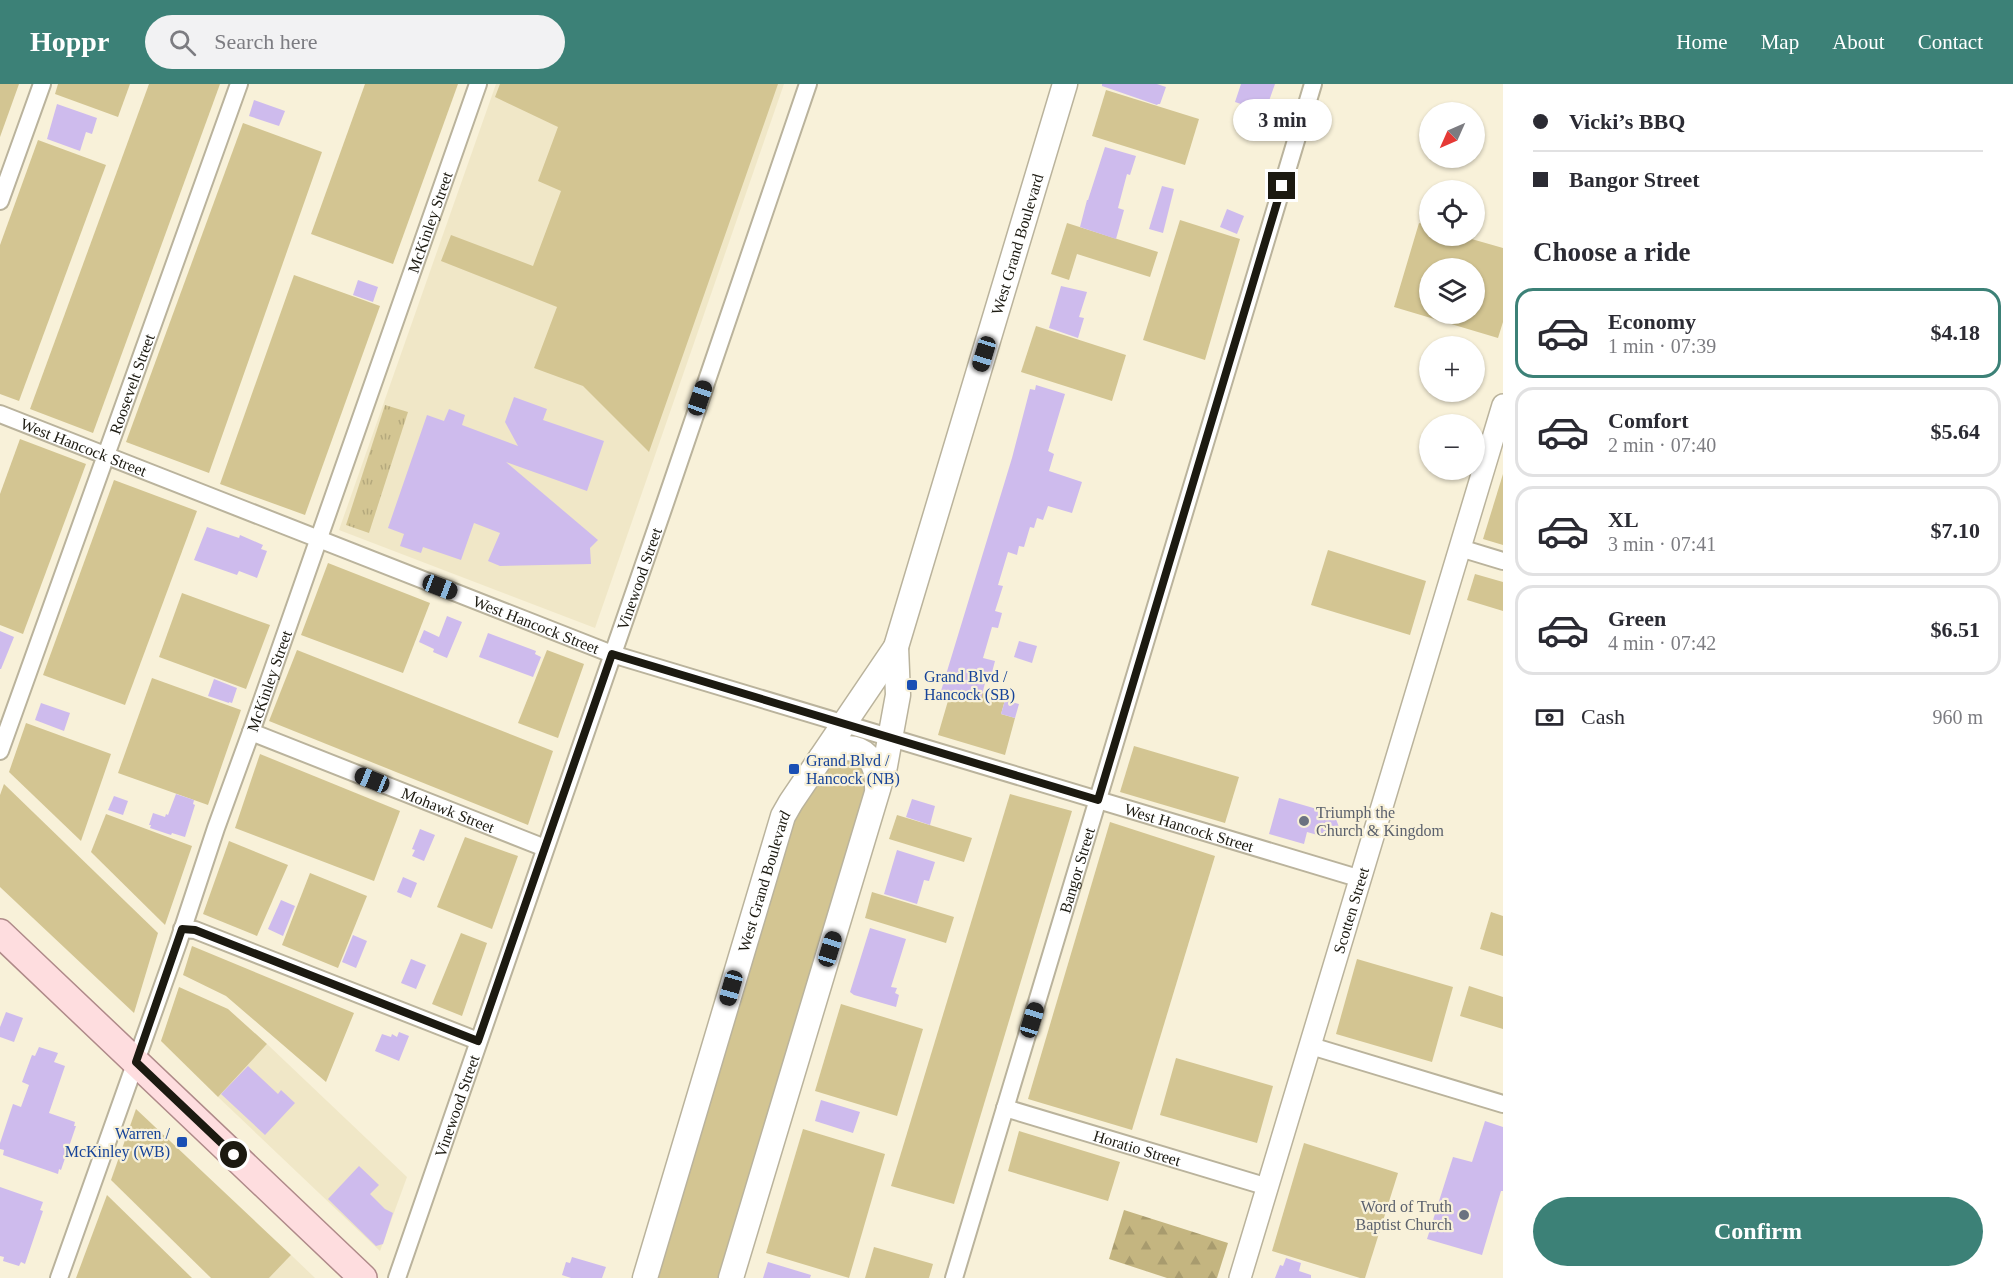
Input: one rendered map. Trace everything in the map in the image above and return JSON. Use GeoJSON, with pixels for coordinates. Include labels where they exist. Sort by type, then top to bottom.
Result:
{"type":"FeatureCollection","features":[{"type":"Feature","properties":{"kind":"main road","name":"West Grand Boulevard"},"geometry":{"type":"LineString","coordinates":[[645,1278],[778,831],[791,802],[896,647],[1065,84]]}},
{"type":"Feature","properties":{"kind":"main road","name":"West Grand Boulevard"},"geometry":{"type":"LineString","coordinates":[[731,1278],[885,766],[898,695],[896,647]]}},
{"type":"Feature","properties":{"kind":"main road"},"geometry":{"type":"LineString","coordinates":[[820,758],[839,749],[855,750],[867,756],[875,765],[876,795]]}},
{"type":"Feature","properties":{"kind":"main road"},"geometry":{"type":"LineString","coordinates":[[0,933],[363,1278]]}},
{"type":"Feature","properties":{"kind":"street"},"geometry":{"type":"LineString","coordinates":[[0,201],[42,84]]}},
{"type":"Feature","properties":{"kind":"street","name":"Roosevelt Street"},"geometry":{"type":"LineString","coordinates":[[0,750],[239,84]]}},
{"type":"Feature","properties":{"kind":"street","name":"McKinley Street"},"geometry":{"type":"LineString","coordinates":[[59,1278],[478,84]]}},
{"type":"Feature","properties":{"kind":"street","name":"Vinewood Street"},"geometry":{"type":"LineString","coordinates":[[397,1278],[808,84]]}},
{"type":"Feature","properties":{"kind":"street","name":"Bangor Street"},"geometry":{"type":"LineString","coordinates":[[954,1278],[1313,84]]}},
{"type":"Feature","properties":{"kind":"street","name":"Scotten Street"},"geometry":{"type":"LineString","coordinates":[[1240,1278],[1503,405]]}},
{"type":"Feature","properties":{"kind":"street","name":"West Hancock Street"},"geometry":{"type":"LineString","coordinates":[[0,414],[612,654],[1361,879]]}},
{"type":"Feature","properties":{"kind":"street"},"geometry":{"type":"LineString","coordinates":[[1460,548],[1503,561]]}},
{"type":"Feature","properties":{"kind":"street","name":"Mohawk Street"},"geometry":{"type":"LineString","coordinates":[[251,732],[545,848]]}},
{"type":"Feature","properties":{"kind":"street"},"geometry":{"type":"LineString","coordinates":[[182,929],[195,930],[478,1041]]}},
{"type":"Feature","properties":{"kind":"street"},"geometry":{"type":"LineString","coordinates":[[1311,1046],[1503,1104]]}},
{"type":"Feature","properties":{"kind":"street","name":"Horatio Street"},"geometry":{"type":"LineString","coordinates":[[1005,1108],[1268,1187]]}},
{"type":"Feature","properties":{"kind":"shaded area"},"geometry":{"type":"Polygon","coordinates":[[[496,84],[784,84],[595,628],[339,530],[496,84]]]}},
{"type":"Feature","properties":{"kind":"shaded area"},"geometry":{"type":"Polygon","coordinates":[[[267,1044],[407,1177],[380,1251],[218,1097],[267,1044]]]}},
{"type":"Feature","properties":{"kind":"shaded area"},"geometry":{"type":"Polygon","coordinates":[[[291,1255],[315,1278],[269,1278],[291,1255]]]}},
{"type":"Feature","properties":{"kind":"green space"},"geometry":{"type":"Polygon","coordinates":[[[0,84],[19,84],[0,137],[0,84]]]}},
{"type":"Feature","properties":{"kind":"green space"},"geometry":{"type":"Polygon","coordinates":[[[58,84],[130,84],[118,117],[55,94],[58,84]]]}},
{"type":"Feature","properties":{"kind":"green space"},"geometry":{"type":"Polygon","coordinates":[[[149,84],[220,84],[93,433],[30,409],[149,84]]]}},
{"type":"Feature","properties":{"kind":"green space"},"geometry":{"type":"Polygon","coordinates":[[[365,84],[458,84],[393,264],[311,234],[365,84]]]}},
{"type":"Feature","properties":{"kind":"green space"},"geometry":{"type":"Polygon","coordinates":[[[500,84],[778,84],[649,452],[583,386],[534,368],[557,307],[441,261],[451,235],[533,266],[561,191],[538,181],[558,127],[495,97],[500,84]]]}},
{"type":"Feature","properties":{"kind":"green space"},"geometry":{"type":"Polygon","coordinates":[[[1106,90],[1199,119],[1185,165],[1092,136],[1106,90]]]}},
{"type":"Feature","properties":{"kind":"green space"},"geometry":{"type":"Polygon","coordinates":[[[243,123],[322,152],[209,473],[126,442],[243,123]]]}},
{"type":"Feature","properties":{"kind":"green space"},"geometry":{"type":"Polygon","coordinates":[[[38,140],[106,165],[19,401],[0,394],[0,245],[38,140]]]}},
{"type":"Feature","properties":{"kind":"green space"},"geometry":{"type":"Polygon","coordinates":[[[1180,220],[1240,239],[1205,360],[1143,340],[1180,220]]]}},
{"type":"Feature","properties":{"kind":"green space"},"geometry":{"type":"Polygon","coordinates":[[[1067,223],[1158,252],[1150,277],[1077,254],[1069,280],[1051,274],[1067,223]]]}},
{"type":"Feature","properties":{"kind":"green space"},"geometry":{"type":"Polygon","coordinates":[[[1419,223],[1419,246],[1485,246],[1485,243],[1503,248],[1503,322],[1498,338],[1451,324],[1485,324],[1485,258],[1419,258],[1419,314],[1394,307],[1419,223]]]}},
{"type":"Feature","properties":{"kind":"green space"},"geometry":{"type":"Polygon","coordinates":[[[294,275],[380,306],[305,515],[220,484],[294,275]]]}},
{"type":"Feature","properties":{"kind":"green space"},"geometry":{"type":"Polygon","coordinates":[[[1036,326],[1126,355],[1112,401],[1021,372],[1036,326]]]}},
{"type":"Feature","properties":{"kind":"green space"},"geometry":{"type":"Polygon","coordinates":[[[385,405],[408,412],[369,533],[346,525],[385,405]]]}},
{"type":"Feature","properties":{"kind":"green space"},"geometry":{"type":"Polygon","coordinates":[[[20,439],[86,464],[23,634],[0,625],[0,494],[20,439]]]}},
{"type":"Feature","properties":{"kind":"green space"},"geometry":{"type":"Polygon","coordinates":[[[1503,474],[1503,545],[1483,539],[1503,474]]]}},
{"type":"Feature","properties":{"kind":"green space"},"geometry":{"type":"Polygon","coordinates":[[[114,480],[197,511],[125,705],[43,675],[114,480]]]}},
{"type":"Feature","properties":{"kind":"green space"},"geometry":{"type":"Polygon","coordinates":[[[1328,550],[1426,581],[1410,635],[1311,605],[1328,550]]]}},
{"type":"Feature","properties":{"kind":"green space"},"geometry":{"type":"Polygon","coordinates":[[[328,563],[430,603],[403,673],[301,635],[328,563]]]}},
{"type":"Feature","properties":{"kind":"green space"},"geometry":{"type":"Polygon","coordinates":[[[1475,574],[1503,582],[1503,611],[1467,600],[1475,574]]]}},
{"type":"Feature","properties":{"kind":"green space"},"geometry":{"type":"Polygon","coordinates":[[[182,593],[270,625],[246,689],[159,657],[182,593]]]}},
{"type":"Feature","properties":{"kind":"green space"},"geometry":{"type":"Polygon","coordinates":[[[297,650],[553,751],[528,825],[269,721],[297,650]]]}},
{"type":"Feature","properties":{"kind":"green space"},"geometry":{"type":"Polygon","coordinates":[[[547,650],[584,664],[558,738],[518,723],[547,650]]]}},
{"type":"Feature","properties":{"kind":"green space"},"geometry":{"type":"Polygon","coordinates":[[[152,678],[241,710],[208,805],[118,773],[152,678]]]}},
{"type":"Feature","properties":{"kind":"green space"},"geometry":{"type":"Polygon","coordinates":[[[982,693],[1005,700],[1001,714],[1015,718],[1005,755],[938,735],[950,694],[975,700],[976,698],[981,699],[982,693]]]}},
{"type":"Feature","properties":{"kind":"green space"},"geometry":{"type":"Polygon","coordinates":[[[26,723],[111,754],[81,841],[9,772],[26,723]]]}},
{"type":"Feature","properties":{"kind":"green space"},"geometry":{"type":"Polygon","coordinates":[[[1134,746],[1239,777],[1225,823],[1120,792],[1134,746]]]}},
{"type":"Feature","properties":{"kind":"green space"},"geometry":{"type":"Polygon","coordinates":[[[260,754],[400,811],[374,881],[235,828],[260,754]]]}},
{"type":"Feature","properties":{"kind":"green space"},"geometry":{"type":"Polygon","coordinates":[[[834,757],[863,762],[873,777],[724,1278],[654,1278],[781,852],[804,795],[834,757]]]}},
{"type":"Feature","properties":{"kind":"green space"},"geometry":{"type":"Polygon","coordinates":[[[4,784],[158,933],[134,1013],[0,887],[0,795],[4,784]]]}},
{"type":"Feature","properties":{"kind":"green space"},"geometry":{"type":"Polygon","coordinates":[[[1010,794],[1072,811],[954,1204],[891,1186],[1010,794]]]}},
{"type":"Feature","properties":{"kind":"green space"},"geometry":{"type":"Polygon","coordinates":[[[106,814],[192,846],[165,925],[91,852],[106,814]]]}},
{"type":"Feature","properties":{"kind":"green space"},"geometry":{"type":"Polygon","coordinates":[[[897,815],[972,838],[964,862],[889,839],[897,815]]]}},
{"type":"Feature","properties":{"kind":"green space"},"geometry":{"type":"Polygon","coordinates":[[[1110,822],[1215,856],[1132,1130],[1028,1099],[1110,822]]]}},
{"type":"Feature","properties":{"kind":"green space"},"geometry":{"type":"Polygon","coordinates":[[[465,837],[518,856],[492,929],[437,907],[465,837]]]}},
{"type":"Feature","properties":{"kind":"green space"},"geometry":{"type":"Polygon","coordinates":[[[229,841],[288,865],[257,936],[203,914],[229,841]]]}},
{"type":"Feature","properties":{"kind":"green space"},"geometry":{"type":"Polygon","coordinates":[[[310,873],[367,896],[338,968],[282,945],[310,873]]]}},
{"type":"Feature","properties":{"kind":"green space"},"geometry":{"type":"Polygon","coordinates":[[[872,892],[954,917],[946,943],[865,918],[872,892]]]}},
{"type":"Feature","properties":{"kind":"green space"},"geometry":{"type":"Polygon","coordinates":[[[1491,912],[1503,916],[1503,956],[1480,949],[1491,912]]]}},
{"type":"Feature","properties":{"kind":"green space"},"geometry":{"type":"Polygon","coordinates":[[[461,933],[487,943],[462,1016],[432,1004],[461,933]]]}},
{"type":"Feature","properties":{"kind":"green space"},"geometry":{"type":"Polygon","coordinates":[[[192,946],[354,1013],[326,1082],[226,996],[183,975],[192,946]]]}},
{"type":"Feature","properties":{"kind":"green space"},"geometry":{"type":"Polygon","coordinates":[[[1357,959],[1453,987],[1432,1062],[1336,1034],[1357,959]]]}},
{"type":"Feature","properties":{"kind":"green space"},"geometry":{"type":"Polygon","coordinates":[[[1469,986],[1503,997],[1503,1029],[1460,1016],[1469,986]]]}},
{"type":"Feature","properties":{"kind":"green space"},"geometry":{"type":"Polygon","coordinates":[[[179,987],[228,1009],[267,1044],[218,1097],[161,1041],[179,987]]]}},
{"type":"Feature","properties":{"kind":"green space"},"geometry":{"type":"Polygon","coordinates":[[[841,1004],[923,1029],[897,1116],[815,1091],[841,1004]]]}},
{"type":"Feature","properties":{"kind":"green space"},"geometry":{"type":"Polygon","coordinates":[[[1176,1058],[1273,1086],[1257,1143],[1160,1115],[1176,1058]]]}},
{"type":"Feature","properties":{"kind":"green space"},"geometry":{"type":"Polygon","coordinates":[[[136,1109],[291,1255],[269,1278],[211,1278],[111,1180],[136,1109]]]}},
{"type":"Feature","properties":{"kind":"green space"},"geometry":{"type":"Polygon","coordinates":[[[803,1129],[885,1154],[849,1278],[766,1253],[803,1129]]]}},
{"type":"Feature","properties":{"kind":"green space"},"geometry":{"type":"Polygon","coordinates":[[[1019,1131],[1120,1162],[1108,1201],[1008,1171],[1019,1131]]]}},
{"type":"Feature","properties":{"kind":"green space"},"geometry":{"type":"Polygon","coordinates":[[[1304,1143],[1398,1173],[1365,1278],[1272,1251],[1304,1143]]]}},
{"type":"Feature","properties":{"kind":"green space"},"geometry":{"type":"Polygon","coordinates":[[[107,1195],[192,1278],[76,1278],[107,1195]]]}},
{"type":"Feature","properties":{"kind":"green space"},"geometry":{"type":"Polygon","coordinates":[[[1124,1210],[1228,1243],[1217,1278],[1167,1278],[1109,1259],[1124,1210]]]}},
{"type":"Feature","properties":{"kind":"green space"},"geometry":{"type":"Polygon","coordinates":[[[874,1247],[933,1264],[929,1278],[865,1278],[874,1247]]]}},
{"type":"Feature","properties":{"kind":"building"},"geometry":{"type":"Polygon","coordinates":[[[1102,84],[1157,84],[1166,87],[1160,104],[1157,105],[1102,86],[1102,84]]]}},
{"type":"Feature","properties":{"kind":"building"},"geometry":{"type":"Polygon","coordinates":[[[1241,84],[1275,84],[1265,112],[1235,102],[1241,84]]]}},
{"type":"Feature","properties":{"kind":"building"},"geometry":{"type":"Polygon","coordinates":[[[254,100],[285,111],[279,126],[249,116],[254,100]]]}},
{"type":"Feature","properties":{"kind":"building"},"geometry":{"type":"Polygon","coordinates":[[[57,104],[97,118],[92,134],[86,132],[80,151],[47,139],[57,104]]]}},
{"type":"Feature","properties":{"kind":"building"},"geometry":{"type":"Polygon","coordinates":[[[1105,147],[1136,156],[1130,175],[1127,174],[1118,208],[1124,210],[1116,239],[1080,227],[1105,147]]]}},
{"type":"Feature","properties":{"kind":"building"},"geometry":{"type":"Polygon","coordinates":[[[1162,186],[1174,189],[1163,233],[1149,229],[1162,186]]]}},
{"type":"Feature","properties":{"kind":"building"},"geometry":{"type":"Polygon","coordinates":[[[1227,209],[1244,216],[1237,234],[1220,227],[1227,209]]]}},
{"type":"Feature","properties":{"kind":"building"},"geometry":{"type":"Polygon","coordinates":[[[358,280],[378,287],[373,302],[353,295],[358,280]]]}},
{"type":"Feature","properties":{"kind":"building"},"geometry":{"type":"Polygon","coordinates":[[[1061,286],[1087,292],[1079,317],[1084,318],[1078,338],[1049,328],[1061,286]]]}},
{"type":"Feature","properties":{"kind":"building"},"geometry":{"type":"Polygon","coordinates":[[[1036,385],[1065,394],[1048,451],[1054,454],[1049,471],[1082,482],[1072,513],[1048,506],[1043,520],[1037,518],[1034,528],[1030,527],[1024,547],[1019,546],[1017,555],[1008,552],[998,585],[1003,586],[995,611],[1002,613],[998,628],[992,627],[983,658],[995,661],[990,680],[986,679],[981,699],[966,699],[941,691],[1012,458],[1030,389],[1035,390],[1036,385]]]}},
{"type":"Feature","properties":{"kind":"building"},"geometry":{"type":"Polygon","coordinates":[[[514,397],[547,409],[543,420],[604,441],[587,491],[506,462],[598,540],[590,548],[591,564],[500,566],[488,561],[500,533],[474,523],[461,560],[423,547],[421,553],[400,546],[404,534],[388,528],[427,415],[444,421],[449,409],[465,415],[462,425],[518,446],[505,422],[514,397]]]}},
{"type":"Feature","properties":{"kind":"building"},"geometry":{"type":"Polygon","coordinates":[[[207,527],[239,538],[240,535],[263,545],[261,549],[267,551],[257,578],[239,571],[237,575],[194,560],[207,527]]]}},
{"type":"Feature","properties":{"kind":"building"},"geometry":{"type":"Polygon","coordinates":[[[447,616],[462,622],[447,658],[419,642],[424,630],[439,637],[447,616]]]}},
{"type":"Feature","properties":{"kind":"building"},"geometry":{"type":"Polygon","coordinates":[[[0,631],[14,637],[1,669],[0,669],[0,631]]]}},
{"type":"Feature","properties":{"kind":"building"},"geometry":{"type":"Polygon","coordinates":[[[488,633],[536,651],[535,654],[541,657],[533,677],[479,657],[488,633]]]}},
{"type":"Feature","properties":{"kind":"building"},"geometry":{"type":"Polygon","coordinates":[[[1019,641],[1037,646],[1032,663],[1014,657],[1019,641]]]}},
{"type":"Feature","properties":{"kind":"building"},"geometry":{"type":"Polygon","coordinates":[[[214,679],[237,688],[232,703],[208,696],[214,679]]]}},
{"type":"Feature","properties":{"kind":"building"},"geometry":{"type":"Polygon","coordinates":[[[1005,700],[1019,704],[1015,718],[1001,714],[1005,700]]]}},
{"type":"Feature","properties":{"kind":"building"},"geometry":{"type":"Polygon","coordinates":[[[41,703],[70,713],[64,731],[35,720],[41,703]]]}},
{"type":"Feature","properties":{"kind":"building"},"geometry":{"type":"Polygon","coordinates":[[[176,794],[194,800],[195,805],[185,837],[150,828],[151,825],[149,825],[153,813],[165,817],[166,814],[168,815],[176,794]]]}},
{"type":"Feature","properties":{"kind":"building"},"geometry":{"type":"Polygon","coordinates":[[[114,796],[128,801],[123,815],[108,810],[114,796]]]}},
{"type":"Feature","properties":{"kind":"building","name":"Triumph the Church & Kingdom"},"geometry":{"type":"Polygon","coordinates":[[[1279,798],[1334,814],[1339,827],[1328,838],[1307,832],[1304,844],[1269,834],[1279,798]]]}},
{"type":"Feature","properties":{"kind":"building"},"geometry":{"type":"Polygon","coordinates":[[[912,799],[935,806],[930,825],[906,817],[912,799]]]}},
{"type":"Feature","properties":{"kind":"building"},"geometry":{"type":"Polygon","coordinates":[[[420,829],[435,835],[424,861],[412,856],[415,850],[412,849],[420,829]]]}},
{"type":"Feature","properties":{"kind":"building"},"geometry":{"type":"Polygon","coordinates":[[[897,850],[935,862],[929,881],[924,880],[917,904],[884,894],[897,850]]]}},
{"type":"Feature","properties":{"kind":"building"},"geometry":{"type":"Polygon","coordinates":[[[403,877],[417,883],[411,898],[397,892],[403,877]]]}},
{"type":"Feature","properties":{"kind":"building"},"geometry":{"type":"Polygon","coordinates":[[[281,900],[295,906],[283,936],[268,929],[281,900]]]}},
{"type":"Feature","properties":{"kind":"building"},"geometry":{"type":"Polygon","coordinates":[[[870,928],[906,939],[891,987],[897,988],[895,993],[899,995],[896,1007],[850,992],[870,928]]]}},
{"type":"Feature","properties":{"kind":"building"},"geometry":{"type":"Polygon","coordinates":[[[353,935],[367,941],[356,968],[342,962],[353,935]]]}},
{"type":"Feature","properties":{"kind":"building"},"geometry":{"type":"Polygon","coordinates":[[[411,959],[426,965],[416,989],[401,983],[411,959]]]}},
{"type":"Feature","properties":{"kind":"building"},"geometry":{"type":"Polygon","coordinates":[[[6,1012],[23,1018],[14,1042],[0,1037],[0,1027],[6,1012]]]}},
{"type":"Feature","properties":{"kind":"building"},"geometry":{"type":"Polygon","coordinates":[[[399,1032],[409,1036],[399,1061],[375,1051],[382,1034],[391,1037],[392,1034],[397,1037],[399,1032]]]}},
{"type":"Feature","properties":{"kind":"building"},"geometry":{"type":"Polygon","coordinates":[[[39,1047],[58,1053],[54,1062],[65,1066],[49,1113],[75,1122],[74,1126],[76,1126],[58,1174],[3,1155],[4,1150],[0,1149],[13,1104],[21,1107],[29,1085],[22,1082],[32,1055],[35,1056],[39,1047]]]}},
{"type":"Feature","properties":{"kind":"building"},"geometry":{"type":"Polygon","coordinates":[[[248,1066],[278,1094],[281,1090],[295,1103],[265,1135],[221,1094],[248,1066]]]}},
{"type":"Feature","properties":{"kind":"building"},"geometry":{"type":"Polygon","coordinates":[[[821,1100],[860,1112],[853,1133],[815,1121],[821,1100]]]}},
{"type":"Feature","properties":{"kind":"building","name":"Word of Truth Baptist Church"},"geometry":{"type":"Polygon","coordinates":[[[1485,1121],[1503,1127],[1503,1191],[1501,1191],[1482,1255],[1427,1239],[1453,1157],[1472,1162],[1485,1121]]]}},
{"type":"Feature","properties":{"kind":"building"},"geometry":{"type":"Polygon","coordinates":[[[359,1166],[379,1185],[370,1194],[385,1209],[393,1213],[383,1244],[376,1246],[328,1199],[359,1166]]]}},
{"type":"Feature","properties":{"kind":"building"},"geometry":{"type":"Polygon","coordinates":[[[0,1187],[43,1202],[40,1210],[43,1211],[25,1264],[21,1262],[19,1266],[3,1261],[4,1257],[0,1256],[0,1187]]]}},
{"type":"Feature","properties":{"kind":"building"},"geometry":{"type":"Polygon","coordinates":[[[572,1257],[606,1267],[602,1278],[571,1278],[562,1275],[566,1262],[570,1263],[572,1257]]]}},
{"type":"Feature","properties":{"kind":"building"},"geometry":{"type":"Polygon","coordinates":[[[1286,1258],[1301,1263],[1299,1271],[1311,1275],[1311,1278],[1275,1278],[1280,1265],[1283,1266],[1286,1258]]]}},
{"type":"Feature","properties":{"kind":"building"},"geometry":{"type":"Polygon","coordinates":[[[768,1262],[811,1275],[810,1278],[763,1278],[768,1262]]]}},
{"type":"Feature","properties":{"kind":"place","name":"Grand Blvd / Hancock (SB)"},"geometry":{"type":"Point","coordinates":[912,685]}},
{"type":"Feature","properties":{"kind":"place","name":"Grand Blvd / Hancock (NB)"},"geometry":{"type":"Point","coordinates":[794,769]}},
{"type":"Feature","properties":{"kind":"place","name":"Triumph the Church & Kingdom"},"geometry":{"type":"Point","coordinates":[1304,821]}},
{"type":"Feature","properties":{"kind":"place","name":"Warren / McKinley (WB)"},"geometry":{"type":"Point","coordinates":[182,1142]}},
{"type":"Feature","properties":{"kind":"place","name":"Word of Truth Baptist Church"},"geometry":{"type":"Point","coordinates":[1464,1215]}},
{"type":"Feature","properties":{"kind":"route"},"geometry":{"type":"LineString","coordinates":[[234,1155],[136,1062],[182,929],[195,930],[478,1041],[612,654],[1098,800],[1282,186]]}}]}
